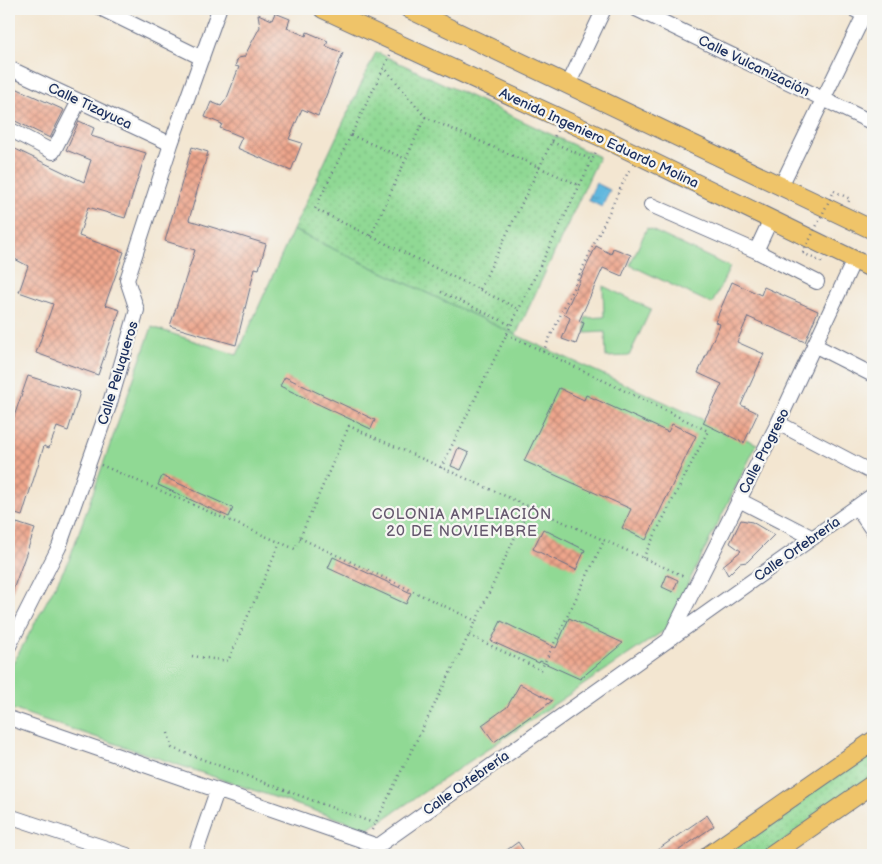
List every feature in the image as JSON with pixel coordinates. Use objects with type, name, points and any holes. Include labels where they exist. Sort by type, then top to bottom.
[{"type":"main road","name":"Avenida Ingeniero Eduardo Molina","points":[[323,9],[603,138],[873,269]]},
{"type":"main road","points":[[409,9],[873,230]]},
{"type":"main road","points":[[709,855],[873,741]]},
{"type":"main road","points":[[771,855],[873,784]]},
{"type":"street","points":[[102,9],[202,58]]},
{"type":"street","name":"Calle Peluqueros","points":[[9,646],[59,547],[90,461],[136,318],[136,302],[127,280],[171,144],[219,9]]},
{"type":"street","points":[[568,85],[604,9]]},
{"type":"street","name":"Calle Vulcanización","points":[[636,9],[873,123]]},
{"type":"street","points":[[781,186],[824,100],[864,13]]},
{"type":"street","name":"Calle Tizayuca","points":[[9,68],[171,144]]},
{"type":"street","points":[[9,129],[53,152],[80,101]]},
{"type":"street","points":[[651,205],[756,251],[817,282]]},
{"type":"street","points":[[756,251],[771,220]]},
{"type":"street","name":"Calle Progreso","points":[[669,639],[699,583],[778,423],[854,260]]},
{"type":"street","points":[[814,345],[873,375]]},
{"type":"street","points":[[778,423],[873,473]]},
{"type":"street","name":"Calle Orfebrería","points":[[374,848],[873,495]]},
{"type":"street","points":[[739,500],[813,538]]},
{"type":"street","points":[[857,508],[873,531]]},
{"type":"street","points":[[9,718],[374,848]]},
{"type":"street","points":[[195,855],[217,792]]},
{"type":"street","points":[[9,816],[127,855]]},
{"type":"path","points":[[396,43],[315,209],[519,309]]},
{"type":"path","points":[[384,67],[425,117],[579,185]]},
{"type":"path","points":[[371,236],[425,117]]},
{"type":"path","points":[[480,289],[562,120]]},
{"type":"path","points":[[351,135],[406,159]]},
{"type":"path","points":[[441,468],[603,138]]},
{"type":"path","points":[[552,142],[592,160]]},
{"type":"path","points":[[543,352],[637,155]]},
{"type":"path","points":[[821,262],[803,254],[834,191],[850,199]]},
{"type":"path","points":[[441,292],[511,325]]},
{"type":"path","points":[[507,334],[708,431],[643,558]]},
{"type":"path","points":[[90,461],[295,549],[349,426],[699,583]]},
{"type":"path","points":[[374,848],[376,824],[476,621],[529,507]]},
{"type":"path","points":[[300,538],[476,621]]},
{"type":"path","points":[[469,635],[540,670],[604,541]]},
{"type":"path","points":[[192,656],[228,662],[280,542]]},
{"type":"path","points":[[168,734],[172,748],[376,824]]},
{"type":"green space","points":[[376,52],[599,157],[516,335],[293,230]]},
{"type":"green space","points":[[647,228],[730,267],[712,304],[630,265]]},
{"type":"green space","points":[[293,230],[516,335],[757,444],[665,630],[369,829],[9,708],[9,671],[69,560],[152,327],[237,355]]},
{"type":"green space","points":[[603,286],[651,309],[629,356],[606,357],[605,332],[586,333],[585,318],[604,317]]},
{"type":"green space","points":[[873,749],[873,776],[765,855],[723,855]]},
{"type":"water","points":[[596,183],[610,190],[602,207],[588,200]]},
{"type":"building","points":[[275,13],[290,19],[287,28],[306,36],[307,32],[328,41],[326,46],[343,53],[318,116],[302,109],[289,139],[302,143],[291,171],[237,148],[242,137],[220,128],[222,124],[205,117],[211,102],[221,106],[227,98],[239,67],[235,66],[238,58],[244,57],[260,27],[258,14],[272,20]]},
{"type":"building","points":[[9,85],[64,110],[50,138],[9,118]]},
{"type":"building","points":[[79,121],[94,128],[91,136],[146,153],[125,218],[88,207],[79,236],[124,252],[105,305],[120,310],[98,375],[36,353],[53,304],[19,292],[28,266],[9,256],[9,146],[84,182],[91,160],[66,150]]},
{"type":"building","points":[[192,147],[208,152],[189,220],[266,244],[259,269],[255,268],[236,345],[170,326],[195,250],[165,241]]},
{"type":"building","points":[[596,246],[611,254],[613,248],[631,255],[622,276],[603,268],[579,321],[584,323],[576,344],[562,339],[570,318],[564,314]]},
{"type":"building","points":[[732,282],[761,295],[764,287],[818,311],[805,342],[748,317],[737,342],[764,354],[741,405],[758,413],[744,443],[703,423],[722,384],[698,373],[720,324],[715,322]]},
{"type":"building","points":[[28,376],[80,392],[68,431],[57,427],[49,448],[44,446],[22,516],[9,512],[9,431]]},
{"type":"building","points":[[285,377],[375,420],[371,429],[280,386]]},
{"type":"building","points":[[559,388],[584,400],[586,395],[668,432],[672,424],[696,436],[646,540],[622,528],[631,509],[524,461]]},
{"type":"building","points":[[458,448],[469,453],[461,470],[451,466]]},
{"type":"building","points":[[162,476],[233,508],[229,517],[158,485]]},
{"type":"building","points":[[741,520],[752,522],[774,535],[747,562],[740,563],[728,575],[723,566],[721,567],[741,551],[730,543]]},
{"type":"building","points":[[17,523],[35,529],[10,598],[9,545]]},
{"type":"building","points":[[543,529],[585,550],[576,570],[533,549]]},
{"type":"building","points":[[333,557],[411,593],[406,604],[328,568]]},
{"type":"building","points":[[667,575],[678,580],[673,592],[662,587]]},
{"type":"building","points":[[569,618],[623,643],[580,679],[491,641],[501,621],[556,648]]},
{"type":"building","points":[[520,684],[552,701],[494,742],[482,725],[507,707]]},
{"type":"building","points":[[707,815],[714,826],[672,855],[650,855]]},
{"type":"building","points":[[518,842],[527,855],[500,855]]},
{"type":"district","name":"COLONIA AMPLIACIÓN 20 DE NOVIEMBRE","points":[[462,522]]}]
